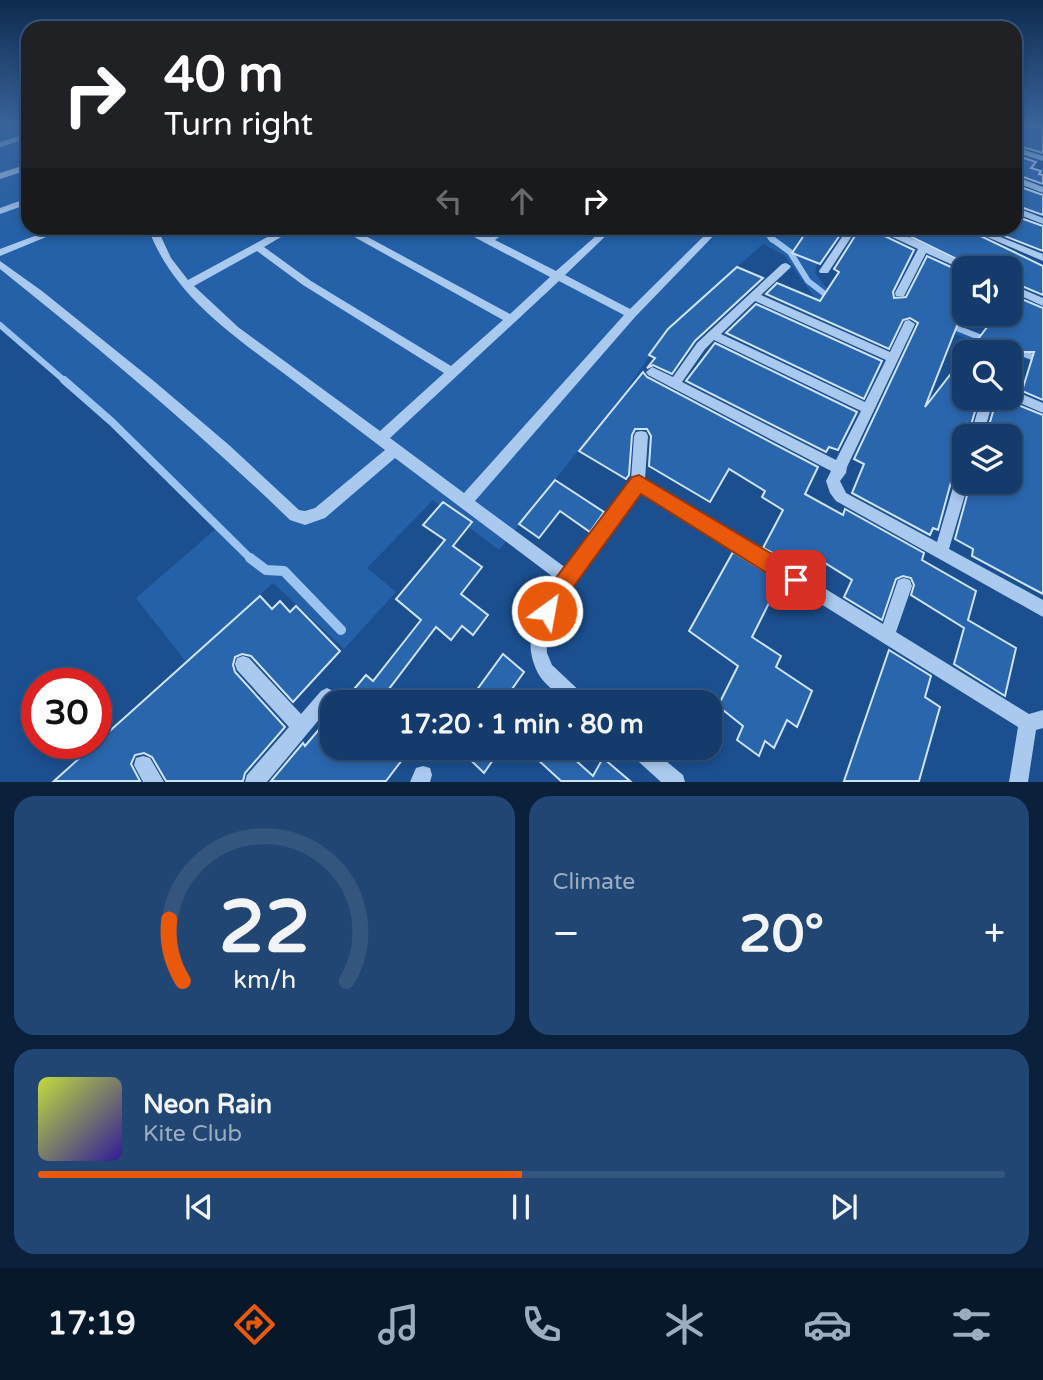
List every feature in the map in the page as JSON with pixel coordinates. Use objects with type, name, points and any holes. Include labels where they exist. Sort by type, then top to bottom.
[{"type":"street","points":[[0,176],[21,169]]},
{"type":"street","points":[[1022,182],[1043,190]]},
{"type":"street","points":[[0,212],[21,204]]},
{"type":"street","points":[[1022,213],[1043,221]]},
{"type":"street","points":[[0,253],[45,235]]},
{"type":"street","points":[[156,235],[169,265],[187,286],[234,330],[567,578]]},
{"type":"street","points":[[187,286],[277,235]]},
{"type":"street","points":[[358,235],[509,318]]},
{"type":"street","points":[[479,235],[631,314]]},
{"type":"street","points":[[489,240],[496,235]]},
{"type":"street","points":[[380,439],[602,235]]},
{"type":"street","points":[[465,502],[631,314],[710,235]]},
{"type":"street","points":[[824,271],[847,235]]},
{"type":"street","points":[[896,235],[952,261]]},
{"type":"street","points":[[988,235],[1043,258]]},
{"type":"street","points":[[257,246],[307,283],[451,372]]},
{"type":"street","points":[[900,293],[923,247]]},
{"type":"street","points":[[0,264],[92,335],[295,515],[305,518],[320,513],[395,450]]},
{"type":"street","points":[[675,383],[713,335],[786,266]]},
{"type":"street","points":[[1022,292],[1043,302]]},
{"type":"street","points":[[753,296],[893,358]]},
{"type":"street","points":[[909,324],[833,481],[835,489],[841,497],[1043,609]]},
{"type":"street","points":[[713,335],[869,409]]},
{"type":"street","points":[[652,372],[841,469]]},
{"type":"street","points":[[1022,399],[1043,408]]},
{"type":"street","points":[[566,690],[546,671],[539,653],[538,630],[556,594],[639,482],[640,436]]},
{"type":"street","points":[[639,482],[887,636],[1035,721],[1018,782]]},
{"type":"street","points":[[940,552],[958,494]]},
{"type":"street","points":[[887,636],[904,586]]},
{"type":"street","points":[[243,664],[301,727]]},
{"type":"street","points":[[254,782],[320,705]]},
{"type":"street","points":[[650,760],[676,782]]},
{"type":"street","points":[[143,765],[155,782]]},
{"type":"shaded area","points":[[0,161],[21,161],[21,235],[804,235],[793,251],[817,264],[815,273],[825,286],[840,297],[884,289],[935,309],[952,322],[952,326],[997,340],[972,340],[865,305],[835,306],[815,298],[784,255],[763,244],[671,325],[625,392],[499,550],[433,500],[367,568],[396,592],[344,649],[273,583],[186,662],[136,598],[219,526],[112,423],[0,325]]},
{"type":"shaded area","points":[[1022,349],[1043,356],[1043,365],[1022,358]]},
{"type":"building","points":[[1022,161],[1036,162],[1031,168],[1041,171],[1039,174],[1043,175],[1043,184],[1022,176]]},
{"type":"building","points":[[1022,188],[1043,195],[1043,215],[1022,208]]},
{"type":"building","points":[[1022,218],[1043,226],[1043,251],[1002,235],[1022,235]]},
{"type":"building","points":[[804,235],[840,235],[820,264],[792,253]]},
{"type":"building","points":[[856,235],[882,235],[914,250],[893,292],[894,298],[906,297],[927,256],[952,267],[952,326],[957,326],[925,407],[952,372],[952,410],[975,410],[971,424],[952,424],[952,478],[938,530],[933,528],[930,535],[852,493],[864,464],[854,459],[918,323],[910,318],[903,320],[889,349],[766,294],[777,283],[820,301],[839,272],[834,269]]},
{"type":"building","points":[[907,235],[979,235],[1043,266],[1043,295],[1022,286],[1022,256],[952,257]]},
{"type":"building","points":[[737,267],[763,278],[695,341],[672,374],[653,365],[647,368],[655,358],[649,355],[668,329]]},
{"type":"building","points":[[1022,299],[1043,308],[1043,400],[1022,391],[1034,352],[1022,352],[1022,340],[977,340],[988,326],[1022,326]]},
{"type":"building","points":[[756,304],[882,361],[864,399],[726,333]]},
{"type":"building","points":[[715,343],[857,412],[838,450],[829,447],[826,452],[686,381]]},
{"type":"building","points":[[643,372],[647,377],[818,467],[805,494],[843,515],[845,509],[924,553],[922,560],[976,591],[968,620],[1016,648],[1005,696],[954,664],[964,628],[911,595],[914,585],[911,578],[903,576],[896,579],[882,620],[844,597],[852,580],[817,558],[810,573],[763,548],[783,510],[762,497],[765,491],[729,469],[710,502],[649,466],[651,436],[647,429],[635,429],[632,435],[629,475],[626,479],[579,451]]},
{"type":"building","points":[[1022,406],[1043,415],[1043,594],[972,556],[973,549],[955,539],[967,494],[1022,494],[1022,424],[989,424],[994,410],[1022,410]]},
{"type":"building","points":[[555,480],[604,512],[590,532],[560,511],[539,538],[519,524]]},
{"type":"building","points":[[443,502],[472,522],[453,546],[482,567],[461,594],[488,615],[473,635],[462,626],[451,640],[436,627],[388,690],[353,690],[366,675],[373,681],[421,620],[396,599],[445,540],[423,525]]},
{"type":"building","points":[[733,552],[780,581],[752,637],[781,656],[776,667],[812,691],[797,727],[787,720],[774,748],[765,741],[759,756],[737,740],[743,726],[722,709],[722,698],[738,666],[689,631]]},
{"type":"building","points":[[260,596],[272,609],[280,601],[290,612],[296,606],[340,651],[293,702],[251,656],[242,654],[235,657],[235,672],[285,727],[245,773],[243,781],[166,781],[152,757],[144,753],[135,755],[131,764],[140,781],[54,781],[78,759],[112,759],[112,729]]},
{"type":"building","points":[[889,650],[931,676],[925,697],[940,707],[919,781],[844,781]]},
{"type":"building","points":[[503,654],[524,672],[511,690],[477,690]]},
{"type":"building","points":[[320,728],[320,760],[402,760],[386,781],[271,781],[303,743],[305,746]]},
{"type":"building","points":[[470,760],[493,760],[484,773]]},
{"type":"building","points":[[538,760],[575,760],[593,776],[602,760],[605,760],[630,781],[561,781]]},
{"type":"waterway","points":[[768,235],[772,240]]},
{"type":"waterway","points":[[771,238],[790,252],[808,281],[830,298]]},
{"type":"waterway","points":[[0,325],[66,382]]},
{"type":"waterway","points":[[949,325],[987,340]]},
{"type":"waterway","points":[[1022,353],[1043,361]]},
{"type":"waterway","points":[[64,380],[112,422],[252,560]]},
{"type":"waterway","points":[[250,558],[266,570],[284,571],[341,630]]},
{"type":"route","points":[[547,611],[556,594],[639,482],[796,580]]}]
